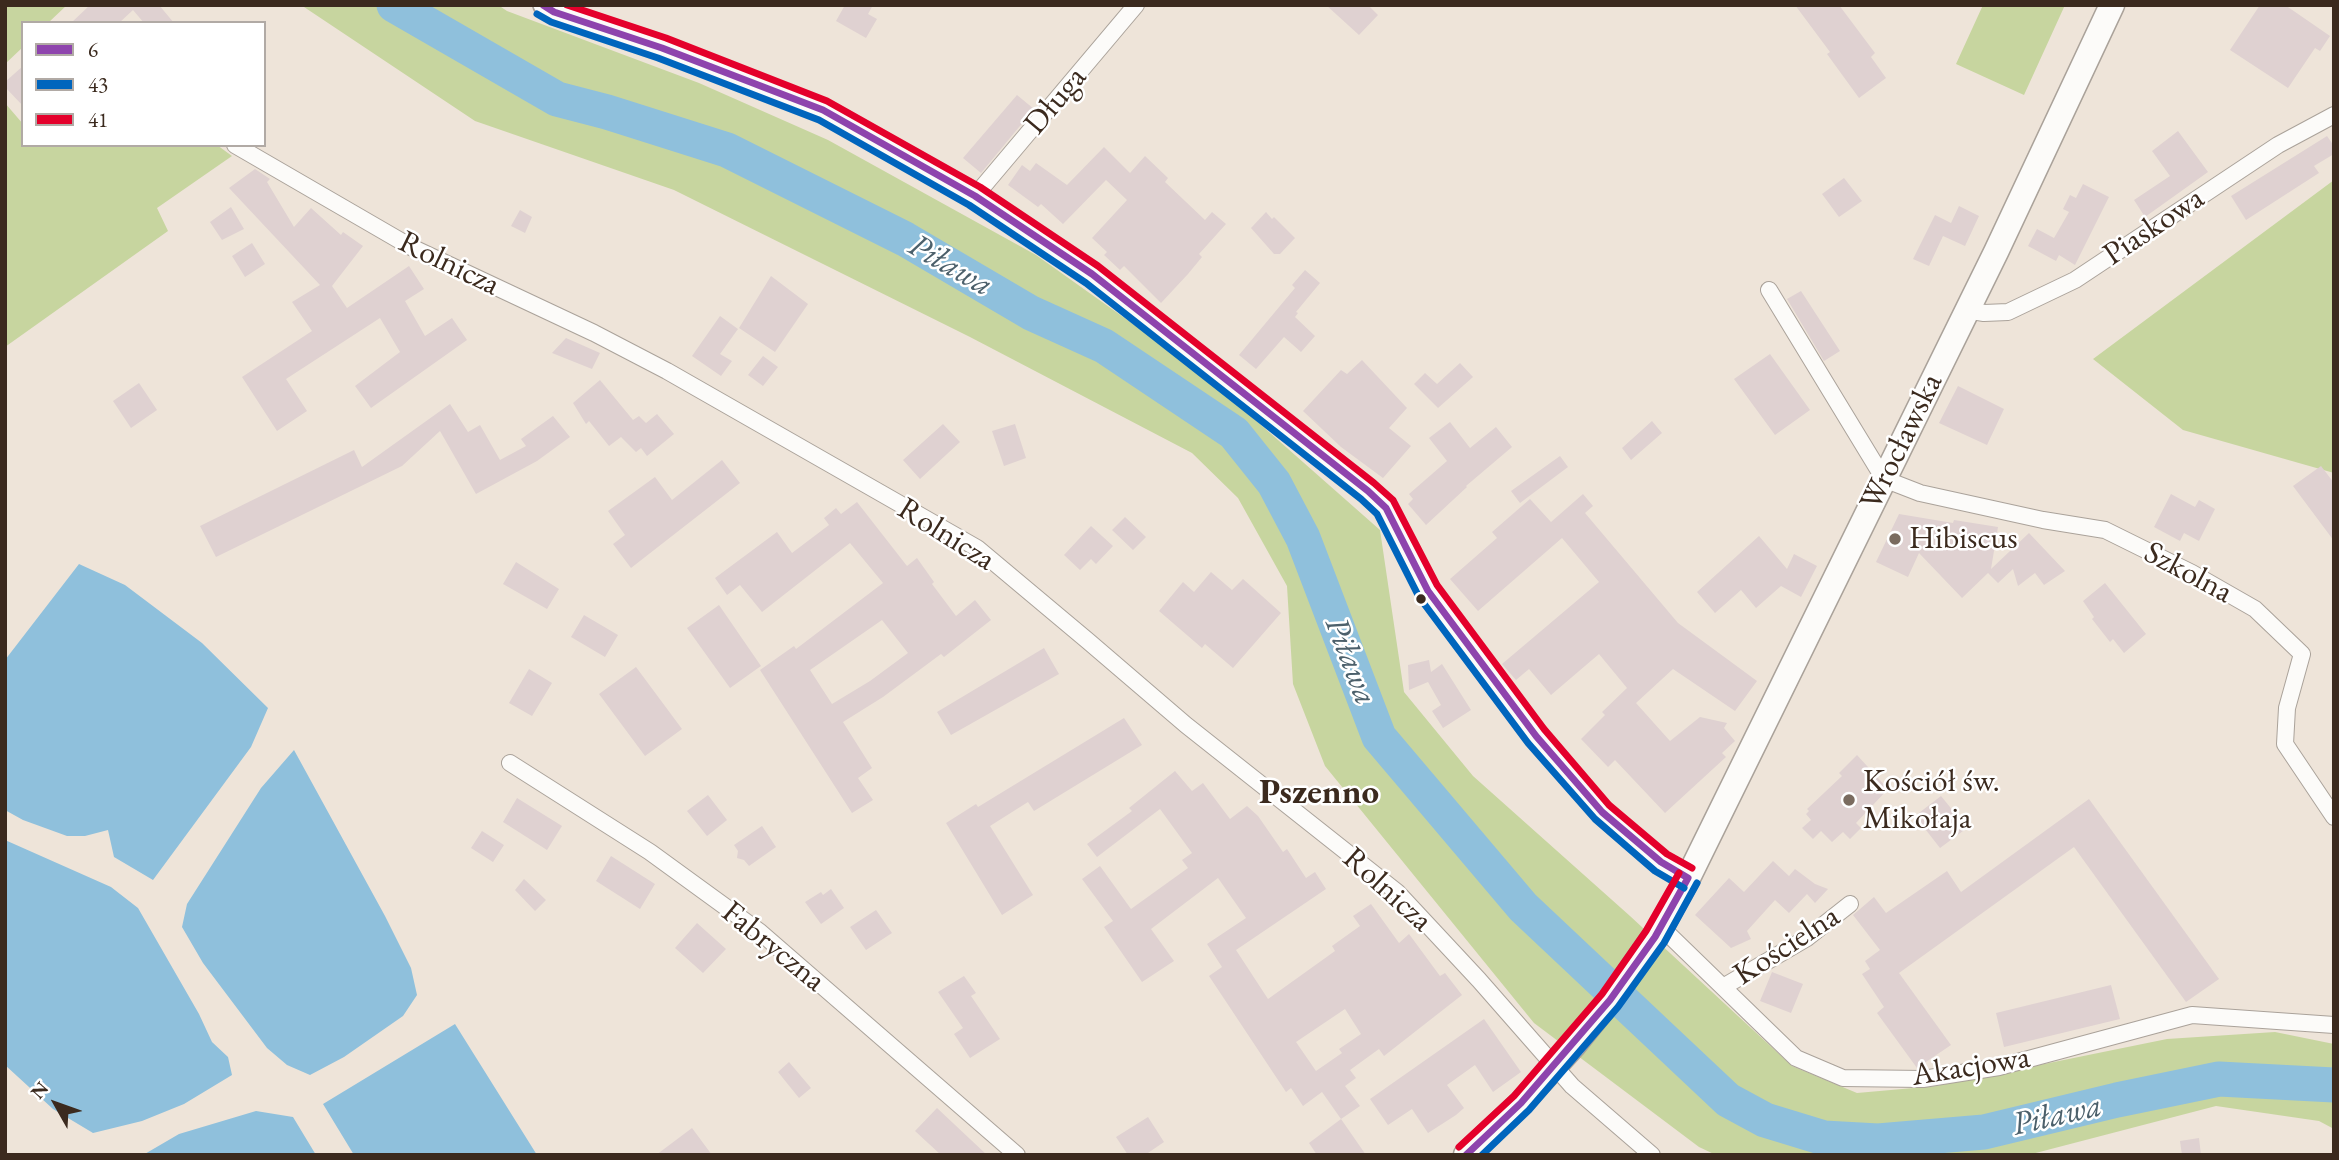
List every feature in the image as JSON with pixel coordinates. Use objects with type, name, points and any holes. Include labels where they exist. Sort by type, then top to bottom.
[{"type":"main road","name":"Wrocławska","points":[[1466,1155],[1521,1103],[1573,1046],[1610,1000],[1658,932],[1688,878],[1996,252],[2112,5]]},
{"type":"street","points":[[543,5],[554,12],[662,48],[822,110],[975,196],[1092,274],[1386,508],[1428,591],[1536,736],[1602,812],[1661,862],[1688,878]]},
{"type":"street","name":"Długa","points":[[975,196],[1136,5]]},
{"type":"street","name":"Piaskowa","points":[[1966,310],[1984,313],[2008,312],[2075,280],[2278,145],[2334,115]]},
{"type":"street","name":"Rolnicza","points":[[238,147],[411,247],[594,333],[667,371],[977,548],[1186,725],[1397,892],[1485,986],[1572,1086],[1652,1155]]},
{"type":"street","points":[[1769,290],[1884,479]]},
{"type":"street","name":"Szkolna","points":[[1884,479],[1920,493],[2043,520],[2105,530],[2192,573],[2255,609],[2302,654],[2287,708],[2285,744],[2334,817]]},
{"type":"street","name":"Fabryczna","points":[[510,763],[650,852],[760,932],[1017,1155]]},
{"type":"street","name":"Kościelna","points":[[1723,987],[1807,939],[1850,904]]},
{"type":"street","name":"Akacjowa","points":[[1658,932],[1723,987],[1796,1058],[1843,1078],[1923,1079],[1999,1068],[2192,1015],[2334,1025]]},
{"type":"green space","points":[[5,5],[67,5],[50,21],[21,21],[21,49],[5,64]]},
{"type":"green space","points":[[301,5],[498,5],[507,11],[699,83],[828,140],[1036,255],[1202,373],[1380,530],[1404,692],[1473,776],[1792,1066],[1857,1093],[1936,1086],[2167,1039],[2275,1032],[2334,1044],[2334,1129],[2319,1121],[2216,1106],[2028,1155],[1716,1155],[1699,1147],[1534,1023],[1325,766],[1293,684],[1287,586],[1238,498],[1192,453],[970,337],[674,190],[475,121]]},
{"type":"green space","points":[[1983,5],[2065,5],[2024,95],[1956,64]]},
{"type":"green space","points":[[5,103],[21,122],[21,147],[220,147],[232,156],[157,208],[168,231],[5,347]]},
{"type":"green space","points":[[2334,180],[2334,473],[2183,430],[2093,359]]},
{"type":"water","points":[[79,564],[125,585],[202,643],[268,708],[251,747],[153,880],[114,857],[108,830],[85,836],[67,836],[23,820],[5,810],[5,660]]},
{"type":"water","points":[[294,750],[385,916],[411,968],[417,995],[403,1016],[344,1057],[310,1075],[287,1065],[267,1048],[203,963],[182,927],[187,904],[261,788]]},
{"type":"water","points":[[5,840],[111,887],[138,908],[199,1014],[212,1042],[228,1057],[232,1075],[184,1104],[142,1121],[93,1133],[53,1109],[5,1065]]},
{"type":"water","points":[[455,1024],[537,1155],[354,1155],[323,1104]]},
{"type":"water","points":[[256,1111],[293,1117],[316,1155],[143,1155],[179,1134]]},
{"type":"building","points":[[90,5],[159,5],[172,21],[142,21],[133,10],[121,21],[73,21]]},
{"type":"building","points":[[845,5],[873,5],[868,14],[877,19],[866,38],[836,21]]},
{"type":"building","points":[[1326,5],[1368,5],[1378,15],[1359,35]]},
{"type":"building","points":[[1795,5],[1839,5],[1875,53],[1871,57],[1886,78],[1859,98],[1827,54],[1830,52]]},
{"type":"building","points":[[2260,5],[2285,5],[2330,36],[2320,51],[2315,48],[2288,88],[2230,50]]},
{"type":"building","points":[[21,68],[21,104],[5,87],[5,82]]},
{"type":"building","points":[[1017,95],[1034,109],[981,173],[963,158]]},
{"type":"building","points":[[2178,131],[2208,172],[2145,217],[2134,200],[2170,176],[2152,151]]},
{"type":"building","points":[[2327,136],[2334,146],[2334,154],[2314,166],[2319,173],[2246,220],[2231,196]]},
{"type":"building","points":[[1104,147],[1130,173],[1145,156],[1168,178],[1165,182],[1205,220],[1212,212],[1226,224],[1199,254],[1202,257],[1161,303],[1124,266],[1120,270],[1104,255],[1107,252],[1092,238],[1127,200],[1106,180],[1063,224],[1041,204],[1038,207],[1008,185],[1022,165],[1030,171],[1036,163],[1067,185]]},
{"type":"building","points":[[255,169],[270,179],[267,182],[294,227],[311,208],[341,235],[343,232],[363,246],[332,286],[347,308],[409,266],[424,289],[405,301],[425,336],[452,318],[467,340],[371,408],[355,386],[400,352],[380,318],[286,379],[307,411],[277,431],[242,377],[312,331],[292,302],[320,285],[229,188]]},
{"type":"building","points":[[1844,178],[1862,201],[1839,217],[1822,194]]},
{"type":"building","points":[[2083,184],[2109,197],[2075,265],[2059,255],[2056,261],[2028,246],[2037,229],[2054,238],[2069,212],[2063,209],[2070,195],[2076,198]]},
{"type":"building","points":[[1959,206],[1979,216],[1965,246],[1943,236],[1929,266],[1913,259],[1935,215],[1951,223]]},
{"type":"building","points":[[231,207],[244,229],[222,240],[210,222]]},
{"type":"building","points":[[520,210],[532,217],[525,233],[511,226]]},
{"type":"building","points":[[1266,212],[1295,238],[1280,254],[1274,254],[1251,228]]},
{"type":"building","points":[[252,243],[265,264],[245,277],[232,256]]},
{"type":"building","points":[[1305,270],[1320,283],[1296,312],[1298,313],[1295,317],[1315,336],[1301,352],[1284,337],[1256,369],[1239,355],[1295,288],[1292,285]]},
{"type":"building","points":[[771,276],[808,304],[775,352],[739,328]]},
{"type":"building","points":[[1801,291],[1840,351],[1824,361],[1787,299]]},
{"type":"building","points":[[720,316],[738,329],[720,354],[732,361],[721,376],[692,356]]},
{"type":"building","points":[[566,338],[600,353],[592,369],[552,353]]},
{"type":"building","points":[[1770,354],[1810,410],[1775,435],[1734,379]]},
{"type":"building","points":[[763,356],[778,367],[763,386],[748,375]]},
{"type":"building","points":[[1362,360],[1407,408],[1389,428],[1411,446],[1383,478],[1341,447],[1303,411],[1341,370],[1347,374]]},
{"type":"building","points":[[1460,363],[1473,377],[1438,408],[1414,384],[1425,373],[1437,384]]},
{"type":"building","points":[[600,380],[633,420],[639,416],[646,423],[657,414],[674,434],[647,456],[641,448],[636,452],[621,437],[609,446],[589,421],[586,424],[573,403]]},
{"type":"building","points":[[139,383],[157,410],[131,428],[113,401]]},
{"type":"building","points":[[1958,386],[2004,409],[1987,445],[1939,423]]},
{"type":"building","points":[[450,404],[468,432],[480,425],[500,460],[526,446],[521,439],[553,416],[570,437],[537,461],[476,494],[440,431],[402,466],[216,557],[200,526],[354,450],[362,467]]},
{"type":"building","points":[[1652,421],[1662,433],[1631,460],[1622,448]]},
{"type":"building","points":[[1450,422],[1470,448],[1496,427],[1512,447],[1426,525],[1408,504],[1413,499],[1409,494],[1447,461],[1429,438]]},
{"type":"building","points":[[943,424],[960,442],[920,479],[903,460]]},
{"type":"building","points":[[1015,424],[1026,458],[1004,466],[992,431]]},
{"type":"building","points":[[1560,456],[1568,467],[1520,503],[1511,491]]},
{"type":"building","points":[[722,460],[740,483],[631,568],[613,544],[625,535],[608,511],[655,477],[672,500]]},
{"type":"building","points":[[2321,466],[2334,483],[2334,541],[2293,486]]},
{"type":"building","points":[[1583,494],[1593,506],[1585,513],[1678,623],[1757,681],[1735,711],[1673,669],[1636,703],[1670,741],[1700,717],[1727,723],[1724,728],[1735,741],[1722,753],[1726,757],[1665,813],[1615,760],[1608,767],[1581,739],[1605,715],[1602,712],[1627,688],[1599,654],[1551,695],[1529,669],[1516,680],[1502,664],[1599,582],[1562,538],[1478,611],[1450,579],[1497,538],[1492,532],[1530,499],[1551,522]]},
{"type":"building","points":[[2171,494],[2195,507],[2199,500],[2215,509],[2199,541],[2184,533],[2180,541],[2154,527]]},
{"type":"building","points":[[857,502],[907,566],[917,558],[956,616],[975,600],[991,620],[944,657],[941,654],[883,697],[843,722],[872,768],[858,778],[873,800],[852,813],[760,670],[794,646],[796,649],[883,583],[850,543],[762,612],[740,585],[727,595],[715,578],[777,532],[792,553],[829,525],[824,518],[836,508],[841,514]],"holes":[[[882,620],[908,653],[832,704],[810,670]]]},
{"type":"building","points":[[1899,514],[1998,527],[1991,569],[2029,533],[2065,571],[2044,585],[2035,573],[2018,586],[2013,569],[1998,583],[1988,573],[1962,598],[1919,553],[1908,577],[1876,562]]},
{"type":"building","points":[[1125,517],[1146,537],[1133,550],[1112,530]]},
{"type":"building","points":[[1091,526],[1113,546],[1096,564],[1091,559],[1080,570],[1064,555]]},
{"type":"building","points":[[1759,536],[1787,569],[1794,554],[1817,566],[1801,597],[1781,586],[1756,608],[1741,590],[1715,613],[1697,592]]},
{"type":"building","points":[[516,562],[559,589],[547,609],[503,584]]},
{"type":"building","points":[[1211,572],[1232,590],[1243,579],[1281,613],[1233,668],[1205,644],[1202,648],[1159,611],[1183,582],[1194,592]]},
{"type":"building","points":[[2105,583],[2146,634],[2124,653],[2113,639],[2110,642],[2092,619],[2094,617],[2083,601]]},
{"type":"building","points":[[719,605],[761,666],[730,688],[687,628]]},
{"type":"building","points":[[584,615],[618,635],[605,657],[571,637]]},
{"type":"building","points":[[1044,648],[1059,674],[951,735],[937,712]]},
{"type":"building","points":[[1429,660],[1431,672],[1442,664],[1471,710],[1443,728],[1432,711],[1441,705],[1428,682],[1409,690],[1408,665]]},
{"type":"building","points":[[636,667],[682,729],[645,756],[599,694]]},
{"type":"building","points":[[529,669],[552,683],[532,716],[509,703]]},
{"type":"building","points":[[1124,718],[1142,745],[1034,811],[1028,802],[990,826],[1033,895],[1002,915],[946,823],[976,804],[978,807]]},
{"type":"building","name":"Kościół św. Mikołaja","points":[[1857,755],[1888,789],[1856,823],[1861,828],[1850,839],[1843,832],[1832,842],[1821,831],[1813,839],[1802,828],[1811,820],[1806,814],[1809,811],[1807,809],[1842,776],[1839,773]]},
{"type":"building","points":[[1175,771],[1192,791],[1203,783],[1230,819],[1247,806],[1258,816],[1283,852],[1287,849],[1306,878],[1315,872],[1326,889],[1236,950],[1268,999],[1335,951],[1332,946],[1360,926],[1353,916],[1371,904],[1399,943],[1409,934],[1440,976],[1445,973],[1462,995],[1384,1056],[1379,1049],[1350,1070],[1356,1078],[1345,1086],[1360,1106],[1341,1119],[1322,1092],[1303,1106],[1291,1088],[1286,1092],[1209,976],[1222,967],[1207,944],[1246,918],[1218,878],[1151,929],[1174,961],[1142,982],[1104,927],[1113,921],[1082,879],[1100,866],[1131,909],[1188,868],[1182,860],[1192,853],[1160,809],[1097,857],[1087,844],[1132,811],[1129,808]],"holes":[[[1345,1009],[1361,1034],[1339,1049],[1342,1053],[1316,1071],[1296,1042]]]},
{"type":"building","points":[[708,795],[727,820],[707,836],[687,811]]},
{"type":"building","points":[[1941,796],[1967,828],[1940,848],[1915,816]]},
{"type":"building","points":[[517,798],[562,826],[547,850],[503,822]]},
{"type":"building","points":[[2089,799],[2219,979],[2186,1002],[2074,847],[1899,973],[1951,1045],[1917,1068],[1877,1013],[1884,1007],[1862,974],[1870,969],[1865,961],[1880,950],[1853,915],[1874,897],[1886,913],[1947,871],[1961,892]]},
{"type":"building","points":[[762,826],[776,847],[749,866],[744,860],[737,858],[738,851],[734,845]]},
{"type":"building","points":[[482,831],[504,845],[493,862],[471,848]]},
{"type":"building","points":[[611,856],[655,884],[640,909],[596,881]]},
{"type":"building","points":[[1773,861],[1789,876],[1795,869],[1815,884],[1828,889],[1815,903],[1807,894],[1789,913],[1775,900],[1747,931],[1751,939],[1731,948],[1695,915],[1729,878],[1744,892]]},
{"type":"building","points":[[524,879],[546,900],[535,911],[515,890]]},
{"type":"building","points":[[831,889],[844,908],[821,924],[805,902]]},
{"type":"building","points":[[876,910],[892,933],[866,950],[850,927]]},
{"type":"building","points":[[697,923],[726,949],[703,973],[675,948]]},
{"type":"building","points":[[1772,972],[1803,984],[1791,1013],[1760,1001]]},
{"type":"building","points":[[964,976],[976,993],[971,996],[1000,1039],[970,1058],[954,1034],[963,1028],[938,992]]},
{"type":"building","points":[[2111,985],[2120,1019],[2004,1047],[1996,1013]]},
{"type":"building","points":[[1484,1019],[1521,1072],[1493,1092],[1475,1065],[1447,1085],[1464,1108],[1456,1115],[1428,1133],[1412,1109],[1388,1125],[1370,1099]]},
{"type":"building","points":[[789,1062],[811,1088],[799,1098],[778,1072]]},
{"type":"building","points":[[937,1108],[987,1155],[941,1155],[915,1131]]},
{"type":"building","points":[[1148,1117],[1164,1142],[1145,1155],[1128,1155],[1116,1137]]},
{"type":"building","points":[[1341,1119],[1366,1155],[1317,1155],[1309,1143]]},
{"type":"building","points":[[692,1128],[712,1155],[656,1155]]},
{"type":"building","points":[[2199,1138],[2201,1155],[2182,1155],[2180,1141]]},
{"type":"waterway","name":"Piława","points":[[394,5],[557,99],[727,150],[905,239],[1031,313],[1104,346],[1234,433],[1274,483],[1303,538],[1379,737],[1523,907],[1728,1100],[1765,1120],[1824,1138],[1878,1141],[1984,1132],[2219,1079],[2334,1085]]},
{"type":"transit line","name":"6","points":[[543,5],[554,12],[662,48],[823,110],[975,196],[1092,274],[1386,508],[1428,591],[1536,736],[1602,812],[1661,862],[1688,878]]},
{"type":"transit line","name":"41","points":[[567,5],[666,38],[827,101],[980,187],[1098,266],[1393,500],[1437,585],[1544,729],[1609,805],[1667,854],[1692,868]]},
{"type":"transit line","name":"43","points":[[537,14],[551,22],[658,58],[819,120],[969,205],[1086,283],[1377,514],[1419,597],[1528,743],[1595,819],[1655,871],[1684,888]]},
{"type":"transit line","name":"41","points":[[1459,1147],[1514,1096],[1602,994],[1646,931],[1679,873]]},
{"type":"transit line","name":"6","points":[[1466,1155],[1521,1103],[1610,1000],[1655,937],[1688,878]]},
{"type":"transit line","name":"43","points":[[1482,1155],[1529,1110],[1618,1007],[1664,943],[1697,883]]},
{"type":"place","name":"Hibiscus","points":[[1895,539]]},
{"type":"place","name":"Kościół św. Mikołaja","points":[[1849,800]]},
{"type":"district","name":"Pszenno","points":[[1319,793]]}]
